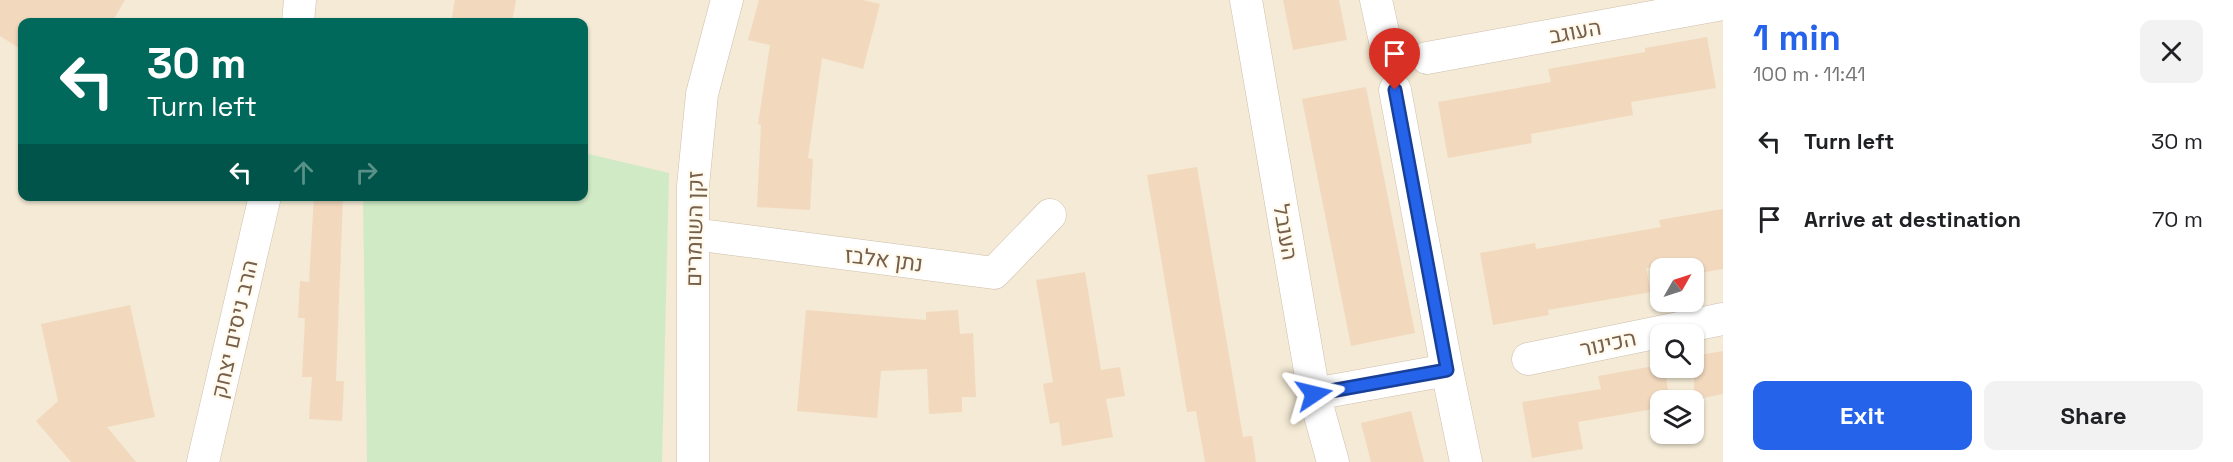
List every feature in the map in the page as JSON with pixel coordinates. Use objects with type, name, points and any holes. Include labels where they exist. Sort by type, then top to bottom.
[{"type":"street","points":[[298,18],[300,0]]},
{"type":"street","name":"זקן השומרים","points":[[693,462],[693,186],[702,94],[727,0]]},
{"type":"street","name":"הענבל","points":[[1246,0],[1314,394],[1333,462]]},
{"type":"street","points":[[1376,0],[1385,41]]},
{"type":"street","name":"העוגב","points":[[1427,58],[1723,4]]},
{"type":"street","points":[[1395,90],[1466,462]]},
{"type":"street","name":"הרב ניסים יצחק","points":[[203,462],[264,201]]},
{"type":"street","name":"נתן אלבז","points":[[693,234],[994,273],[1050,215]]},
{"type":"street","name":"הכינור","points":[[1528,359],[1723,319]]},
{"type":"street","points":[[1314,394],[1447,370]]},
{"type":"shaded area","points":[[0,0],[1723,0],[1723,462],[0,462]]},
{"type":"green space","points":[[588,154],[669,173],[662,462],[367,462],[363,201],[588,201]]},
{"type":"building","points":[[0,0],[125,0],[114,18],[18,18],[18,47],[0,36]]},
{"type":"building","points":[[455,0],[516,0],[513,18],[452,18]]},
{"type":"building","points":[[759,0],[863,0],[880,4],[863,69],[822,58],[808,158],[813,159],[810,210],[757,207],[761,125],[758,124],[770,45],[748,40]]},
{"type":"building","points":[[1283,0],[1339,0],[1347,40],[1293,50]]},
{"type":"building","points":[[1707,37],[1716,88],[1631,102],[1633,115],[1531,134],[1532,143],[1448,158],[1438,102],[1551,82],[1548,69],[1645,52],[1645,48]]},
{"type":"building","points":[[1366,87],[1415,333],[1351,346],[1302,99]]},
{"type":"building","points":[[1197,167],[1243,437],[1252,436],[1256,462],[1205,462],[1196,411],[1187,412],[1147,175]]},
{"type":"building","points":[[314,201],[343,201],[336,381],[344,381],[342,421],[309,419],[312,377],[302,377],[305,318],[298,318],[300,281],[309,282]]},
{"type":"building","points":[[1723,209],[1723,269],[1704,272],[1704,258],[1650,258],[1650,268],[1646,268],[1650,292],[1548,310],[1549,315],[1493,325],[1480,253],[1535,243],[1536,249],[1661,227],[1659,220]]},
{"type":"building","points":[[1085,272],[1101,370],[1120,367],[1125,396],[1106,399],[1113,437],[1062,446],[1059,422],[1050,424],[1043,384],[1053,382],[1036,280]]},
{"type":"building","points":[[130,305],[155,417],[107,427],[136,462],[71,462],[36,421],[58,401],[41,324]]},
{"type":"building","points":[[806,310],[926,320],[926,312],[958,310],[960,334],[973,333],[976,397],[962,397],[962,412],[929,414],[927,369],[881,371],[877,418],[797,411]]},
{"type":"building","points":[[1723,351],[1723,394],[1704,398],[1704,390],[1694,390],[1694,378],[1704,378],[1704,354]]},
{"type":"building","points":[[1650,367],[1650,378],[1666,378],[1668,390],[1650,390],[1650,410],[1578,422],[1583,449],[1532,458],[1522,402],[1601,389],[1598,376]]},
{"type":"building","points":[[1411,411],[1424,462],[1371,462],[1361,423]]},
{"type":"route","points":[[1314,394],[1447,370],[1395,90]]}]
